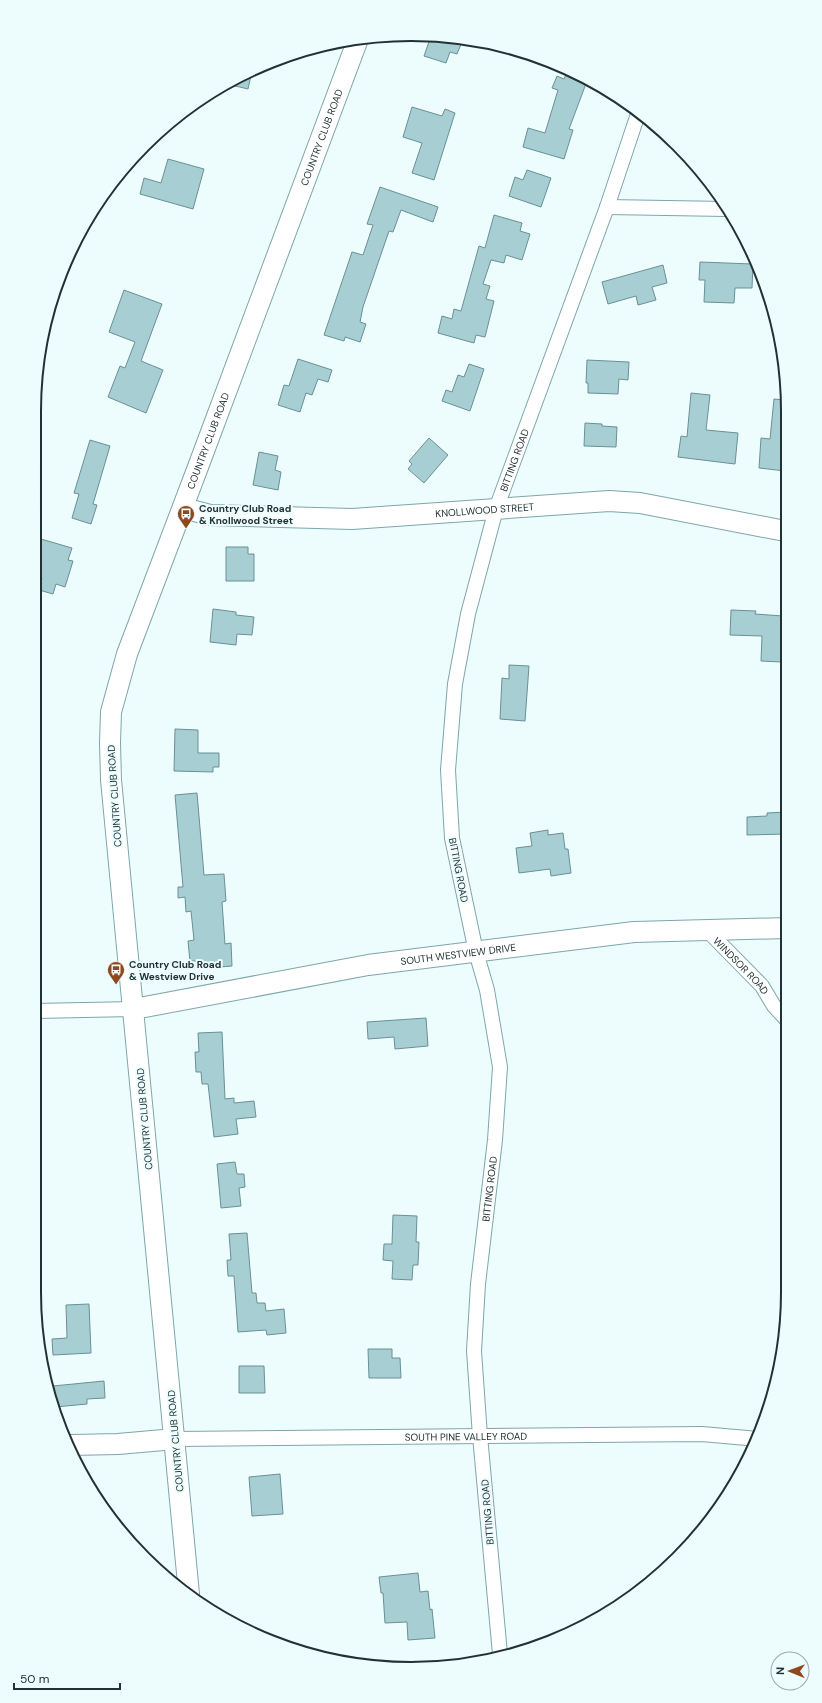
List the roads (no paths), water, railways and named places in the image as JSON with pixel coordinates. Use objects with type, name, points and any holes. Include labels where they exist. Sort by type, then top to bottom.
[{"type":"main road","name":"COUNTRY CLUB ROAD","points":[[188,1588],[111,780],[111,712],[127,654],[356,45]]},
{"type":"main road","name":"KNOLLWOOD STREET","points":[[183,508],[210,515],[352,519],[609,501],[640,503],[781,530]]},
{"type":"main road","name":"SOUTH WESTVIEW DRIVE","points":[[134,1009],[368,965],[634,932],[781,928]]},
{"type":"main road","points":[[74,1445],[118,1444],[175,1439]]},
{"type":"street","name":"BITTING ROAD","points":[[500,1651],[480,1436],[474,1351],[478,1284],[495,1140],[500,1067],[487,990],[476,952],[452,838],[448,770],[455,684],[468,614],[496,509],[607,207],[637,118]]},
{"type":"street","points":[[607,207],[721,209]]},
{"type":"street","name":"WINDSOR ROAD","points":[[708,931],[762,986],[774,1006],[781,1014]]},
{"type":"street","points":[[41,1011],[134,1009]]},
{"type":"street","name":"SOUTH PINE VALLEY ROAD","points":[[175,1439],[702,1434],[751,1438]]},
{"type":"place","name":"Country Club Road & Knollwood Street","points":[[186,529]]},
{"type":"place","name":"Country Club Road & Westview Drive","points":[[116,985]]}]
